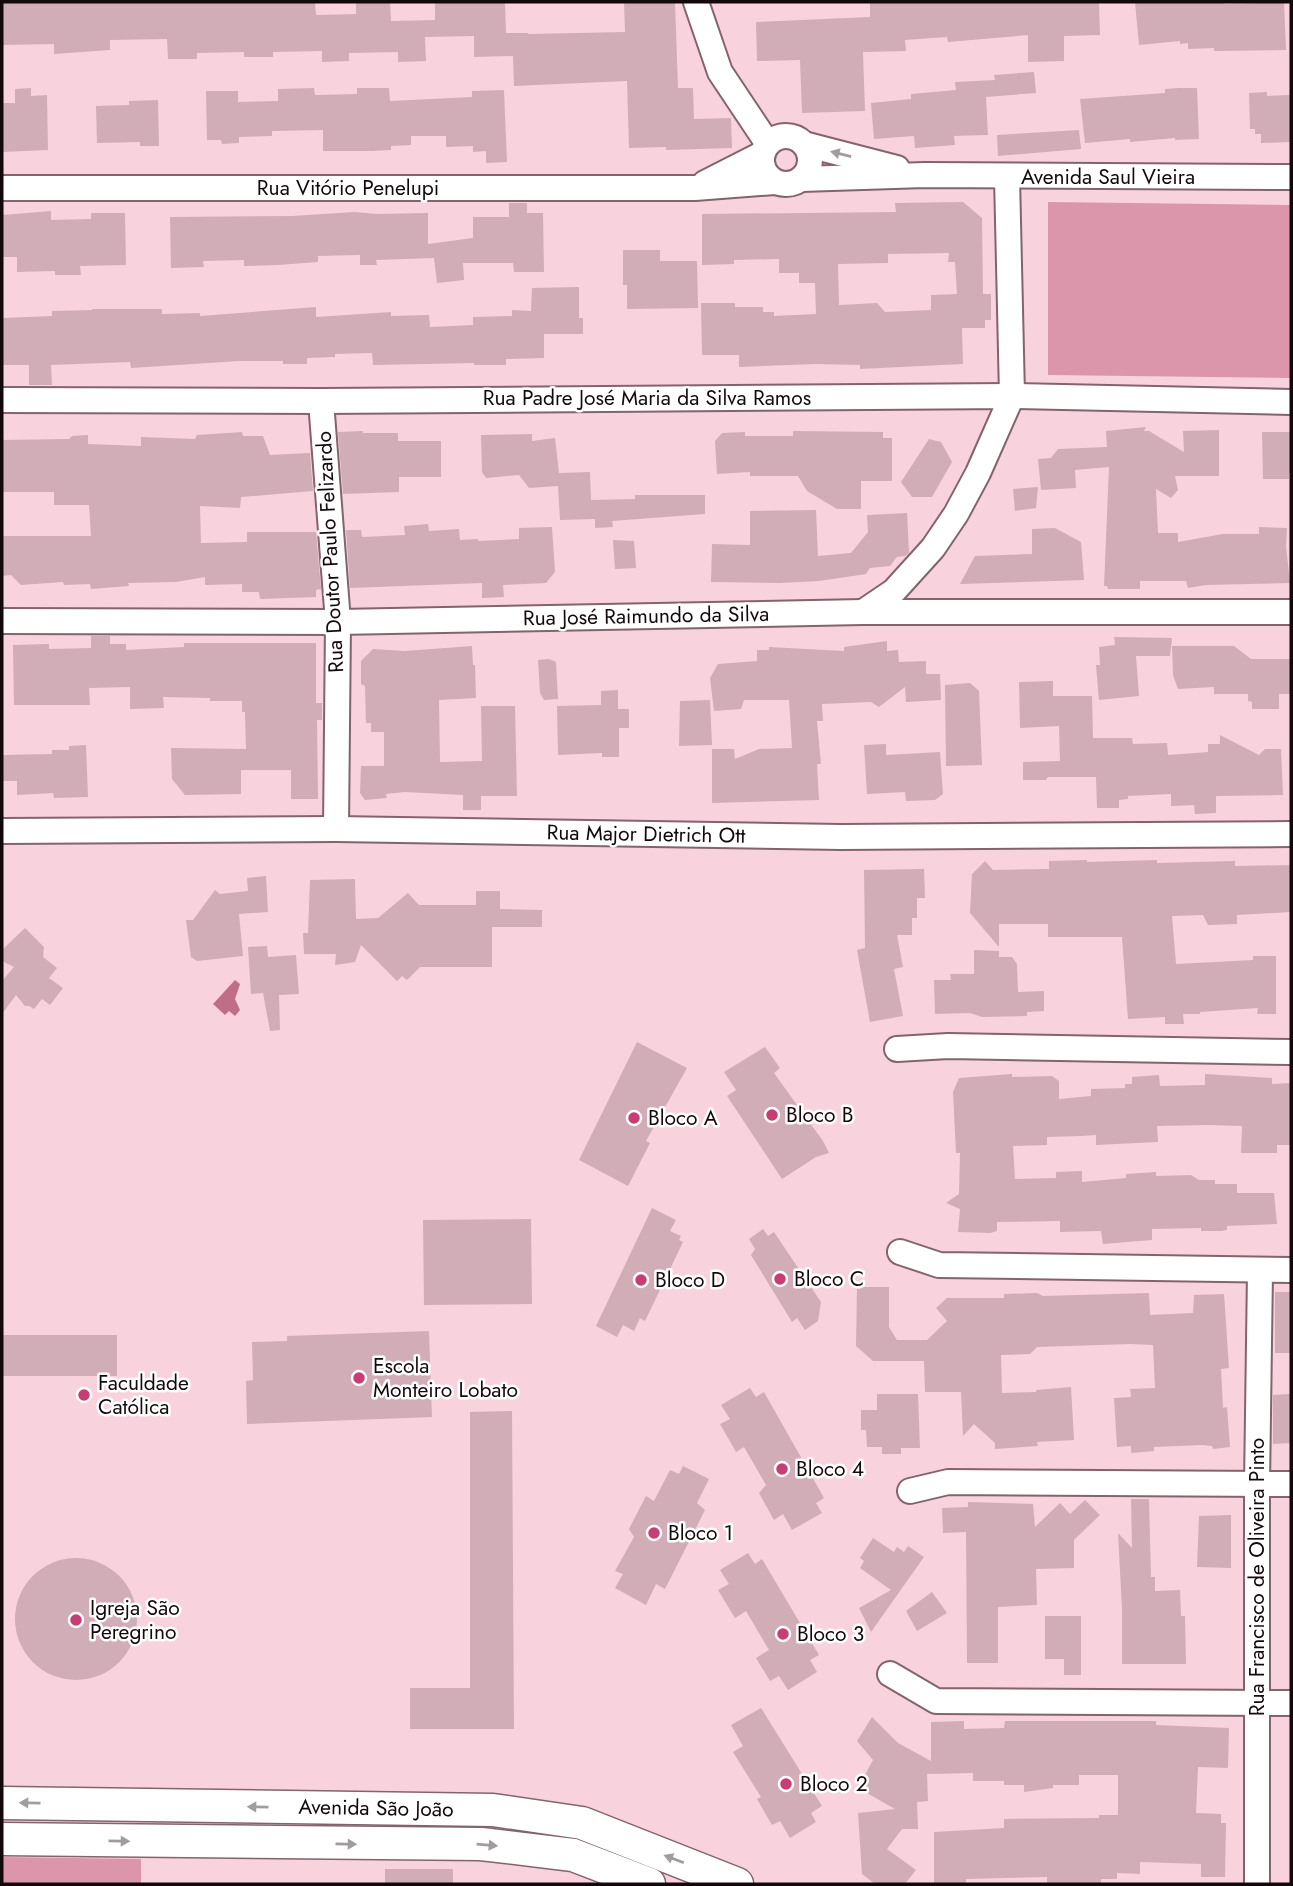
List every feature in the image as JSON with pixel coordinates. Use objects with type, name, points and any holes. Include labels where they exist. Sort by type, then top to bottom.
[{"type":"main road","name":"Avenida São João","points":[[2,1803],[493,1810],[582,1823],[737,1884]]},
{"type":"main road","name":"Avenida São João","points":[[2,1839],[481,1844],[573,1855],[649,1884]]},
{"type":"street","name":"Avenida Saul Vieira","points":[[696,2],[713,57],[735,95],[780,145],[925,175]]},
{"type":"street","points":[[695,188],[780,145],[808,151],[809,166],[801,179],[789,184],[775,182],[765,174],[780,145]]},
{"type":"street","name":"Avenida Saul Vieira","points":[[801,179],[925,175],[1291,177]]},
{"type":"street","points":[[863,612],[894,591],[933,548],[978,473],[1012,396],[1007,177]]},
{"type":"street","name":"Rua Vitório Penelupi","points":[[2,188],[695,188],[775,182]]},
{"type":"street","name":"Rua Padre José Maria da Silva Ramos","points":[[2,400],[321,401],[1012,396],[1291,402]]},
{"type":"street","name":"Rua Doutor Paulo Felizardo","points":[[321,401],[338,622],[336,829]]},
{"type":"street","name":"Rua José Raimundo da Silva","points":[[2,621],[338,622],[863,612],[1291,612]]},
{"type":"street","name":"Rua Major Dietrich Ott","points":[[2,831],[336,829],[841,838],[1291,834]]},
{"type":"street","points":[[897,1049],[948,1046],[1291,1052]]},
{"type":"street","points":[[900,1252],[939,1265],[1291,1270]]},
{"type":"street","name":"Rua Francisco de Oliveira Pinto","points":[[1257,1884],[1260,1270]]},
{"type":"street","points":[[910,1492],[948,1482],[1291,1484]]},
{"type":"street","points":[[890,1674],[936,1701],[1291,1703]]},
{"type":"shaded area","points":[[1048,202],[1291,205],[1291,378],[1048,375]]},
{"type":"shaded area","points":[[235,980],[240,984],[235,999],[240,1010],[235,1016],[229,1011],[225,1015],[213,1004]]},
{"type":"shaded area","points":[[2,1857],[141,1859],[141,1884],[2,1884]]},
{"type":"building","points":[[2,2],[315,2],[316,15],[356,14],[356,2],[390,2],[391,21],[435,20],[435,2],[505,2],[506,33],[528,34],[625,32],[624,2],[675,2],[678,88],[693,88],[694,119],[731,118],[732,148],[629,148],[627,81],[514,86],[513,56],[474,57],[474,36],[425,37],[426,61],[398,62],[398,52],[349,53],[349,61],[322,62],[322,51],[273,52],[273,57],[244,57],[244,52],[197,53],[197,59],[168,59],[167,39],[110,40],[110,50],[54,54],[54,44],[2,45]]},
{"type":"building","points":[[870,2],[1099,2],[1100,35],[1064,36],[1064,61],[1028,62],[1028,35],[948,42],[947,37],[905,40],[906,51],[863,52],[865,111],[802,113],[800,60],[757,61],[756,22],[870,17]]},
{"type":"building","points":[[1135,2],[1284,2],[1286,50],[1188,49],[1188,43],[1180,44],[1180,41],[1139,45]]},
{"type":"building","points":[[1034,72],[1036,93],[986,97],[988,135],[954,136],[955,145],[915,148],[914,136],[874,139],[871,103],[911,99],[911,94],[956,90],[955,82],[995,80],[994,75]]},
{"type":"building","points":[[31,88],[31,96],[47,95],[48,150],[2,152],[2,103],[15,103],[15,89]]},
{"type":"building","points":[[314,88],[315,95],[357,94],[357,88],[389,88],[390,101],[472,97],[472,91],[504,90],[507,162],[486,163],[486,151],[473,152],[473,146],[446,147],[446,136],[411,136],[411,145],[372,151],[323,151],[323,130],[272,131],[272,136],[239,137],[239,143],[222,144],[221,140],[207,140],[206,91],[238,91],[238,102],[278,101],[278,89]]},
{"type":"building","points":[[1197,88],[1199,139],[1130,142],[1130,139],[1085,143],[1080,99],[1165,93],[1165,89]]},
{"type":"building","points":[[1267,92],[1267,96],[1290,95],[1291,142],[1261,143],[1261,134],[1255,134],[1255,129],[1250,129],[1249,93]]},
{"type":"building","points":[[158,100],[159,146],[140,146],[140,142],[97,143],[96,106],[129,105],[129,101]]},
{"type":"building","points":[[1079,130],[1081,149],[998,156],[997,135]]},
{"type":"building","points":[[963,202],[982,218],[983,294],[991,294],[991,320],[985,320],[985,328],[962,328],[963,364],[860,369],[860,365],[816,364],[739,367],[739,355],[702,355],[701,303],[735,303],[735,307],[763,307],[763,312],[774,312],[774,316],[816,314],[815,283],[799,283],[799,273],[779,273],[779,259],[734,260],[734,264],[702,265],[702,214],[896,212],[895,203]],"holes":[[[949,253],[948,262],[955,262],[957,294],[931,295],[931,310],[885,312],[877,303],[839,305],[838,264],[888,263],[888,254]]]},
{"type":"building","points":[[509,203],[527,203],[527,213],[543,213],[544,272],[514,272],[513,263],[463,263],[464,280],[437,283],[434,258],[376,260],[377,265],[360,265],[360,255],[318,256],[318,262],[278,265],[244,266],[244,260],[203,261],[204,267],[171,268],[170,217],[292,216],[354,212],[428,213],[428,244],[473,238],[473,217],[509,217]]},
{"type":"building","points":[[51,211],[51,220],[91,219],[91,213],[125,213],[126,265],[80,266],[81,275],[55,275],[55,271],[17,272],[17,257],[2,257],[2,215]]},
{"type":"building","points":[[623,250],[660,250],[660,261],[697,261],[698,308],[627,309],[627,285],[623,285]]},
{"type":"building","points":[[579,287],[579,318],[583,318],[583,334],[544,334],[544,358],[506,359],[506,365],[373,365],[372,353],[307,358],[307,364],[239,361],[131,368],[130,362],[51,365],[52,385],[29,385],[29,365],[2,365],[2,318],[52,316],[52,311],[162,309],[162,314],[200,313],[200,316],[316,307],[316,317],[391,312],[391,316],[429,315],[430,327],[473,325],[473,317],[512,316],[512,310],[531,311],[532,288]]},
{"type":"building","points":[[1146,427],[1144,431],[1149,431],[1184,452],[1183,431],[1219,430],[1219,476],[1175,476],[1178,490],[1171,498],[1156,489],[1158,533],[1178,533],[1178,542],[1223,534],[1259,534],[1259,527],[1287,528],[1290,583],[1206,585],[1188,588],[1186,581],[1140,581],[1140,589],[1108,589],[1104,586],[1109,467],[1075,470],[1076,488],[1041,490],[1038,459],[1051,458],[1058,449],[1107,447],[1106,431]]},
{"type":"building","points":[[793,431],[883,432],[883,438],[892,438],[892,481],[861,481],[861,509],[837,509],[807,491],[798,476],[750,476],[750,472],[717,474],[715,441],[722,433],[793,436]]},
{"type":"building","points":[[242,432],[243,436],[263,436],[270,455],[310,453],[313,491],[241,497],[240,508],[200,506],[201,543],[247,542],[247,532],[316,532],[321,589],[316,590],[316,597],[260,599],[259,592],[242,592],[242,584],[205,585],[205,577],[91,589],[90,584],[64,585],[63,582],[21,585],[11,575],[2,576],[2,536],[91,536],[89,505],[54,505],[54,492],[2,492],[2,440],[69,439],[72,436],[88,435],[88,444],[141,446],[141,437],[195,439],[197,435]]},
{"type":"building","points":[[338,432],[398,433],[398,441],[441,441],[441,477],[399,477],[399,492],[343,494]]},
{"type":"building","points":[[1262,432],[1291,432],[1289,479],[1263,479]]},
{"type":"building","points":[[532,434],[532,441],[555,438],[559,473],[590,472],[591,500],[635,499],[635,495],[705,495],[705,514],[612,521],[613,527],[595,528],[595,519],[560,520],[558,486],[529,488],[519,475],[486,478],[482,472],[481,435]]},
{"type":"building","points":[[929,439],[941,442],[952,462],[932,497],[912,497],[901,482]]},
{"type":"building","points":[[1038,487],[1036,508],[1015,511],[1013,489]]},
{"type":"building","points":[[816,510],[818,556],[851,553],[868,532],[867,515],[907,513],[909,553],[897,557],[890,566],[870,568],[866,574],[819,581],[711,582],[712,544],[750,545],[750,511]]},
{"type":"building","points":[[428,524],[429,531],[459,529],[460,540],[478,541],[519,539],[519,528],[552,527],[555,572],[546,583],[503,585],[504,597],[482,598],[482,583],[350,588],[346,530],[361,530],[362,537],[405,535],[404,526]]},
{"type":"building","points":[[1055,528],[1081,542],[1084,580],[960,584],[975,556],[1032,554],[1032,529]]},
{"type":"building","points":[[613,540],[634,541],[636,568],[615,569]]},
{"type":"building","points":[[91,636],[110,636],[110,644],[126,644],[126,650],[184,647],[184,643],[316,643],[316,703],[322,703],[322,720],[317,720],[318,799],[291,799],[291,770],[241,770],[241,794],[185,795],[172,779],[171,748],[246,749],[242,701],[163,697],[164,708],[130,709],[130,687],[89,688],[90,705],[14,705],[13,645],[49,644],[49,649],[91,648]]},
{"type":"building","points":[[1114,637],[1172,638],[1170,656],[1136,656],[1139,696],[1099,700],[1096,665],[1100,665],[1099,647],[1115,645]]},
{"type":"building","points":[[887,641],[887,651],[898,650],[899,662],[926,661],[926,674],[940,674],[941,700],[906,702],[905,687],[879,707],[871,702],[822,704],[823,721],[817,721],[821,764],[817,764],[819,800],[712,803],[712,749],[734,749],[735,759],[759,749],[792,748],[789,700],[744,700],[741,709],[714,711],[710,678],[718,664],[757,661],[757,650],[769,650],[769,647],[844,651],[844,647]]},
{"type":"building","points":[[472,646],[476,698],[439,700],[440,762],[482,761],[481,706],[515,706],[517,796],[481,796],[481,810],[463,810],[463,795],[405,792],[386,794],[387,798],[365,800],[360,793],[361,766],[384,766],[384,732],[371,732],[371,723],[366,723],[361,661],[373,649],[405,651]]},
{"type":"building","points":[[1172,646],[1234,646],[1251,659],[1291,659],[1291,694],[1279,694],[1279,709],[1252,709],[1248,694],[1214,694],[1214,687],[1178,689],[1173,675]]},
{"type":"building","points":[[549,659],[556,662],[558,699],[544,700],[540,693],[538,660]]},
{"type":"building","points":[[1053,681],[1053,696],[1092,696],[1093,738],[1132,738],[1133,744],[1167,743],[1168,755],[1208,752],[1208,744],[1220,744],[1220,735],[1259,755],[1265,749],[1281,749],[1283,795],[1216,796],[1216,813],[1195,814],[1194,805],[1171,806],[1171,794],[1128,796],[1128,799],[1119,800],[1119,808],[1097,808],[1096,777],[1023,780],[1023,762],[1060,761],[1059,726],[1020,728],[1019,682]]},
{"type":"building","points":[[970,683],[979,691],[982,765],[946,766],[945,685]]},
{"type":"building","points":[[618,690],[618,709],[629,709],[629,728],[619,728],[619,757],[602,757],[602,753],[558,755],[557,706],[601,705],[601,691]]},
{"type":"building","points":[[710,700],[712,745],[679,746],[680,701]]},
{"type":"building","points":[[886,744],[886,755],[940,752],[943,794],[935,800],[906,801],[905,792],[867,794],[864,745]]},
{"type":"building","points":[[86,745],[88,797],[54,798],[53,793],[17,795],[17,781],[2,781],[2,755],[52,754],[52,750],[69,750],[69,746]]},
{"type":"building","points":[[1157,860],[1157,863],[1235,861],[1235,866],[1291,865],[1291,912],[1237,915],[1237,924],[1208,925],[1203,915],[1172,916],[1176,964],[1253,960],[1253,956],[1276,956],[1276,1014],[1257,1014],[1258,1008],[1200,1012],[1183,1014],[1184,1024],[1165,1024],[1165,1017],[1128,1019],[1122,937],[1048,937],[1048,924],[999,924],[999,947],[970,913],[972,874],[985,861],[993,870],[1049,869],[1049,861]]},
{"type":"building","points":[[924,869],[925,898],[917,898],[917,918],[912,918],[912,935],[897,935],[903,967],[894,969],[903,1016],[870,1022],[857,950],[865,948],[864,870]]},
{"type":"building","points":[[266,876],[268,912],[239,914],[243,956],[197,961],[191,957],[186,920],[193,920],[215,890],[220,894],[248,891],[247,878]]},
{"type":"building","points":[[355,879],[356,919],[378,918],[408,893],[419,905],[476,905],[476,891],[500,891],[500,909],[542,910],[542,927],[492,927],[492,967],[420,967],[407,980],[402,976],[397,981],[361,945],[355,962],[335,965],[336,954],[304,954],[303,933],[308,933],[310,880]]},
{"type":"building","points":[[25,928],[44,947],[43,957],[57,968],[49,978],[63,988],[50,1005],[42,999],[34,1009],[25,1006],[16,995],[2,1014],[2,981],[14,967],[2,961],[2,950]]},
{"type":"building","points":[[267,946],[268,957],[296,955],[299,994],[279,995],[280,1030],[270,1031],[263,993],[251,994],[248,947]]},
{"type":"building","points":[[974,950],[999,951],[999,957],[1012,957],[1017,964],[1018,992],[1044,991],[1044,1011],[1027,1012],[1027,1016],[935,1014],[934,980],[951,980],[950,974],[974,974]]},
{"type":"building","name":"Bloco A","points":[[637,1042],[687,1068],[646,1141],[650,1143],[628,1186],[579,1160]]},
{"type":"building","name":"Bloco B","points":[[765,1047],[780,1068],[774,1073],[829,1153],[816,1157],[782,1179],[727,1096],[736,1090],[724,1072]]},
{"type":"building","points":[[1012,1074],[1012,1077],[1052,1076],[1059,1081],[1059,1099],[1091,1096],[1091,1089],[1125,1088],[1125,1084],[1132,1084],[1132,1077],[1159,1075],[1160,1086],[1205,1085],[1205,1074],[1272,1078],[1272,1084],[1291,1083],[1291,1145],[1277,1145],[1277,1153],[1241,1153],[1242,1126],[1208,1125],[1157,1126],[1158,1142],[1096,1145],[1096,1135],[1047,1137],[1047,1145],[1013,1146],[1015,1179],[1056,1178],[1056,1172],[1082,1171],[1082,1182],[1156,1172],[1156,1176],[1191,1175],[1199,1180],[1215,1180],[1215,1184],[1237,1184],[1237,1193],[1274,1193],[1277,1224],[1227,1226],[1227,1230],[1221,1231],[1201,1231],[1201,1228],[1152,1229],[1152,1240],[1103,1244],[1101,1231],[1060,1232],[1060,1221],[997,1222],[997,1231],[990,1233],[958,1232],[960,1209],[946,1203],[959,1194],[960,1153],[956,1153],[953,1092],[959,1078]]},
{"type":"building","name":"Bloco D","points":[[652,1208],[676,1220],[670,1231],[681,1236],[679,1240],[683,1242],[645,1321],[640,1318],[634,1331],[623,1325],[617,1337],[596,1326]]},
{"type":"building","points":[[531,1219],[532,1304],[424,1305],[423,1220]]},
{"type":"building","name":"Bloco C","points":[[763,1229],[768,1236],[774,1232],[821,1302],[818,1321],[805,1330],[797,1318],[792,1322],[751,1255],[755,1249],[749,1239]]},
{"type":"building","points":[[857,1287],[889,1287],[889,1327],[897,1340],[927,1340],[947,1321],[936,1308],[947,1298],[1004,1298],[1004,1294],[1037,1293],[1043,1296],[1149,1293],[1150,1315],[1193,1313],[1194,1295],[1224,1294],[1229,1368],[1221,1369],[1223,1408],[1227,1407],[1230,1447],[1154,1447],[1154,1451],[1131,1453],[1131,1446],[1117,1447],[1114,1398],[1131,1397],[1130,1389],[1155,1388],[1153,1345],[1130,1344],[1037,1347],[1030,1354],[1001,1355],[1002,1393],[1071,1387],[1074,1440],[1037,1442],[1038,1446],[995,1449],[995,1443],[974,1424],[963,1436],[961,1392],[925,1392],[924,1361],[873,1361],[856,1346]]},
{"type":"building","points":[[1275,1292],[1291,1292],[1291,1353],[1275,1353]]},
{"type":"building","points":[[429,1331],[432,1417],[247,1424],[246,1381],[253,1380],[252,1342],[287,1341],[287,1336]]},
{"type":"building","points":[[2,1335],[117,1335],[117,1376],[2,1376]]},
{"type":"building","name":"Bloco 4","points":[[750,1388],[756,1397],[764,1392],[824,1498],[816,1503],[822,1513],[792,1530],[783,1514],[774,1520],[759,1493],[766,1485],[744,1447],[736,1452],[720,1424],[730,1419],[721,1405]]},
{"type":"building","points":[[877,1394],[918,1394],[920,1448],[901,1448],[901,1454],[882,1454],[882,1447],[867,1447],[866,1430],[861,1430],[861,1410],[877,1410]]},
{"type":"building","points":[[1291,1394],[1291,1443],[1273,1444],[1273,1395]]},
{"type":"building","points":[[512,1411],[514,1729],[410,1729],[410,1688],[470,1688],[470,1412]]},
{"type":"building","name":"Bloco 1","points":[[683,1466],[709,1479],[697,1503],[705,1510],[665,1589],[656,1584],[646,1605],[615,1588],[623,1574],[615,1571],[634,1537],[629,1529],[646,1496],[654,1501],[670,1470],[679,1474]]},
{"type":"building","points":[[1131,1499],[1149,1499],[1151,1577],[1155,1577],[1155,1591],[1180,1590],[1181,1616],[1185,1616],[1186,1664],[1122,1664],[1118,1533],[1132,1548]]},
{"type":"building","points":[[1085,1500],[1100,1515],[1074,1540],[1074,1568],[1036,1569],[1037,1605],[998,1607],[998,1663],[967,1663],[966,1532],[943,1533],[942,1508],[968,1507],[968,1502],[1033,1504],[1035,1527],[1060,1503],[1070,1514]]},
{"type":"building","points":[[1231,1515],[1231,1568],[1197,1567],[1199,1516]]},
{"type":"building","points":[[873,1538],[894,1552],[897,1547],[904,1552],[908,1546],[924,1557],[871,1632],[859,1608],[891,1590],[860,1568],[864,1561],[860,1558]]},
{"type":"building","name":"Bloco 3","points":[[748,1553],[755,1564],[762,1559],[819,1655],[810,1660],[817,1672],[788,1690],[779,1676],[770,1681],[756,1658],[769,1650],[746,1611],[735,1618],[718,1590],[729,1584],[720,1570]]},
{"type":"building","name":"Igreja São Peregrino","points":[[76,1558],[99,1563],[119,1576],[132,1596],[137,1619],[132,1642],[119,1662],[99,1675],[76,1680],[53,1675],[33,1662],[20,1642],[15,1619],[20,1596],[33,1576],[53,1563]]},
{"type":"building","points":[[932,1592],[947,1613],[917,1631],[906,1611]]},
{"type":"building","points":[[1045,1616],[1081,1616],[1081,1675],[1064,1675],[1064,1659],[1045,1659]]},
{"type":"building","name":"Bloco 2","points":[[761,1708],[822,1806],[811,1813],[816,1822],[790,1838],[780,1821],[772,1825],[757,1799],[761,1797],[733,1752],[743,1746],[731,1725]]},
{"type":"building","points":[[872,1717],[898,1743],[931,1761],[931,1722],[964,1721],[964,1729],[1004,1728],[1005,1721],[1156,1721],[1156,1725],[1229,1728],[1228,1768],[1198,1767],[1196,1813],[1221,1814],[1221,1823],[1226,1823],[1225,1877],[1201,1877],[1201,1864],[1140,1862],[1140,1874],[1117,1873],[1117,1879],[1101,1879],[1101,1884],[1047,1884],[1047,1877],[966,1879],[966,1884],[934,1884],[934,1832],[1004,1828],[1004,1819],[1099,1818],[1099,1815],[1118,1815],[1118,1775],[1079,1775],[1079,1785],[1053,1785],[1053,1788],[1024,1792],[1024,1785],[1004,1785],[1004,1781],[973,1781],[973,1773],[927,1774],[928,1801],[917,1802],[918,1829],[902,1829],[887,1849],[916,1870],[905,1884],[875,1884],[862,1874],[858,1813],[895,1809],[858,1788],[873,1760],[857,1741]]},
{"type":"building","points":[[385,1869],[453,1869],[453,1884],[385,1884]]},
{"type":"place","name":"Bloco B","points":[[772,1115]]},
{"type":"place","name":"Bloco A","points":[[634,1118]]},
{"type":"place","name":"Bloco C","points":[[780,1279]]},
{"type":"place","name":"Bloco D","points":[[641,1280]]},
{"type":"place","name":"Escola Monteiro Lobato","points":[[359,1378]]},
{"type":"place","name":"Faculdade Católica","points":[[84,1395]]},
{"type":"place","name":"Bloco 4","points":[[782,1469]]},
{"type":"place","name":"Bloco 1","points":[[654,1533]]},
{"type":"place","name":"Igreja São Peregrino","points":[[76,1620]]},
{"type":"place","name":"Bloco 3","points":[[783,1634]]},
{"type":"place","name":"Bloco 2","points":[[786,1784]]}]
